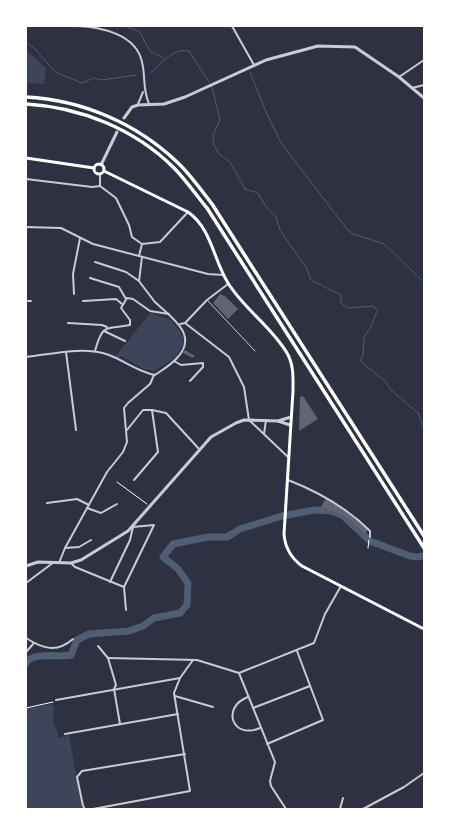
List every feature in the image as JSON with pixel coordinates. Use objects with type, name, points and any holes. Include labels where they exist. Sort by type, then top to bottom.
[{"type":"highway","points":[[26,97],[70,103],[102,113],[130,127],[159,146],[178,163],[212,204],[424,536]]},
{"type":"highway","points":[[26,104],[69,110],[99,120],[128,134],[155,151],[180,174],[207,208],[423,546]]},
{"type":"main road","points":[[26,158],[94,168],[97,165],[101,165],[104,171],[188,212],[200,222],[208,234],[222,273],[228,284],[238,299],[277,338],[288,354],[294,372],[284,526],[286,546],[294,559],[308,568],[424,629]]},
{"type":"main road","points":[[94,168],[95,173],[100,174],[104,171]]},
{"type":"street","points":[[77,26],[93,27],[124,37],[134,45],[142,62],[144,91],[149,104]]},
{"type":"street","points":[[232,26],[254,64]]},
{"type":"street","points":[[138,104],[164,104],[185,97],[254,64],[318,46],[355,47],[399,77],[424,98]]},
{"type":"street","points":[[399,77],[424,60]]},
{"type":"street","points":[[412,88],[424,85]]},
{"type":"street","points":[[124,118],[128,112],[138,104],[144,91]]},
{"type":"street","points":[[101,165],[118,132]]},
{"type":"street","points":[[100,174],[100,186]]},
{"type":"street","points":[[26,179],[90,187],[100,186],[116,198],[129,225],[132,237],[142,244],[160,242],[188,212]]},
{"type":"street","points":[[26,227],[61,228],[93,244],[208,274],[222,273]]},
{"type":"street","points":[[74,294],[73,274],[80,238]]},
{"type":"street","points":[[139,256],[142,244]]},
{"type":"street","points":[[139,281],[142,257]]},
{"type":"street","points":[[59,563],[65,548],[107,472],[123,452],[127,442],[124,408],[150,384],[155,375],[174,360],[185,346],[186,340],[180,324],[155,301],[139,281],[124,271],[95,262]]},
{"type":"street","points":[[90,278],[119,287],[126,300]]},
{"type":"street","points":[[180,324],[185,323],[207,300],[228,284]]},
{"type":"street","points":[[95,352],[104,330],[107,328],[130,325],[130,320],[121,308],[122,304],[126,300],[131,298],[150,311],[170,314]]},
{"type":"street","points":[[82,301],[116,300],[122,304]]},
{"type":"street","points":[[26,301],[31,301]]},
{"type":"street","points":[[68,323],[102,325],[107,328]]},
{"type":"street","points":[[185,323],[229,357],[244,387],[249,420],[289,458]]},
{"type":"street","points":[[104,330],[125,341]]},
{"type":"street","points":[[26,357],[66,352],[95,352],[109,355],[147,374],[155,375]]},
{"type":"street","points":[[66,352],[76,430]]},
{"type":"street","points":[[174,360],[180,365],[203,363],[203,367],[190,381]]},
{"type":"street","points":[[127,431],[142,410],[152,410],[166,413],[200,450]]},
{"type":"street","points":[[134,480],[158,452],[152,410]]},
{"type":"street","points":[[278,421],[291,417]]},
{"type":"street","points":[[26,566],[38,562],[70,564],[82,560],[133,527],[211,437],[236,423],[249,420],[266,420],[278,421],[290,425]]},
{"type":"street","points":[[264,434],[266,420]]},
{"type":"street","points":[[288,480],[321,494],[349,511],[370,531],[370,536]]},
{"type":"street","points":[[47,503],[75,499],[89,505]]},
{"type":"street","points":[[87,508],[101,513],[117,504]]},
{"type":"street","points":[[126,610],[124,587],[154,525],[133,527]]},
{"type":"street","points":[[110,582],[130,540],[133,527]]},
{"type":"street","points":[[65,548],[79,547],[91,540]]},
{"type":"street","points":[[26,583],[54,562]]},
{"type":"street","points":[[70,564],[124,587]]},
{"type":"street","points":[[108,658],[197,660],[239,673],[314,643],[325,614],[341,586]]},
{"type":"street","points":[[26,638],[45,648],[64,647],[73,639]]},
{"type":"street","points":[[26,652],[34,643]]},
{"type":"street","points":[[98,646],[108,658],[116,685],[114,689],[120,724]]},
{"type":"street","points":[[267,744],[323,720],[297,651]]},
{"type":"street","points":[[94,809],[190,791],[175,696],[180,678],[193,660]]},
{"type":"street","points":[[239,673],[275,762],[270,781],[271,786],[286,809]]},
{"type":"street","points":[[56,700],[180,678]]},
{"type":"street","points":[[253,708],[310,686]]},
{"type":"street","points":[[175,696],[213,708]]},
{"type":"street","points":[[248,697],[240,700],[235,707],[232,713],[233,720],[239,728],[246,731],[260,728]]},
{"type":"street","points":[[65,734],[178,714]]},
{"type":"street","points":[[86,809],[83,806],[77,777],[82,771],[185,754]]},
{"type":"street","points":[[362,809],[404,787],[424,774]]},
{"type":"street","points":[[340,809],[343,798]]},
{"type":"lane","points":[[207,300],[255,351]]},
{"type":"path","points":[[117,482],[151,507]]},
{"type":"path","points":[[368,548],[370,536]]},
{"type":"path","points":[[26,708],[48,704],[56,700]]},
{"type":"shaded area","points":[[26,50],[46,68],[44,84],[26,83]]},
{"type":"shaded area","points":[[150,313],[171,320],[183,337],[183,346],[175,358],[154,371],[144,369],[121,356],[118,358],[115,357]]},
{"type":"shaded area","points":[[51,704],[54,707],[53,721],[59,738],[69,735],[82,809],[26,809],[26,709]]},
{"type":"building","points":[[220,294],[225,296],[238,309],[228,319],[213,303]]},
{"type":"building","points":[[185,350],[195,356],[193,358],[183,353]]},
{"type":"building","points":[[303,396],[318,419],[299,431],[300,397]]},
{"type":"building","points":[[326,498],[347,512],[368,530],[365,533],[344,515],[321,507]]},
{"type":"waterway","points":[[124,26],[139,31],[150,51],[163,58]]},
{"type":"waterway","points":[[26,42],[35,49],[55,72],[82,83],[94,78],[102,80],[136,75]]},
{"type":"waterway","points":[[150,73],[172,54],[189,51],[209,82]]},
{"type":"waterway","points":[[250,72],[266,112],[281,143],[347,229],[353,234],[384,244],[424,282]]},
{"type":"waterway","points":[[212,87],[220,120],[213,135],[214,145],[219,154],[230,162],[245,189],[258,193],[265,205],[276,217],[280,230],[307,269],[311,280],[341,295],[341,303],[347,308],[374,306],[377,311],[371,327],[364,337],[363,356],[360,361],[385,381],[391,390],[418,413],[424,428]]},
{"type":"waterway","points":[[26,663],[34,657],[71,655],[77,640],[89,634],[129,631],[143,626],[154,618],[180,613],[187,605],[188,583],[178,569],[163,557],[173,544],[208,537],[227,537],[240,529],[282,516],[314,510],[331,511],[342,515],[370,541],[410,556],[424,556]]}]
